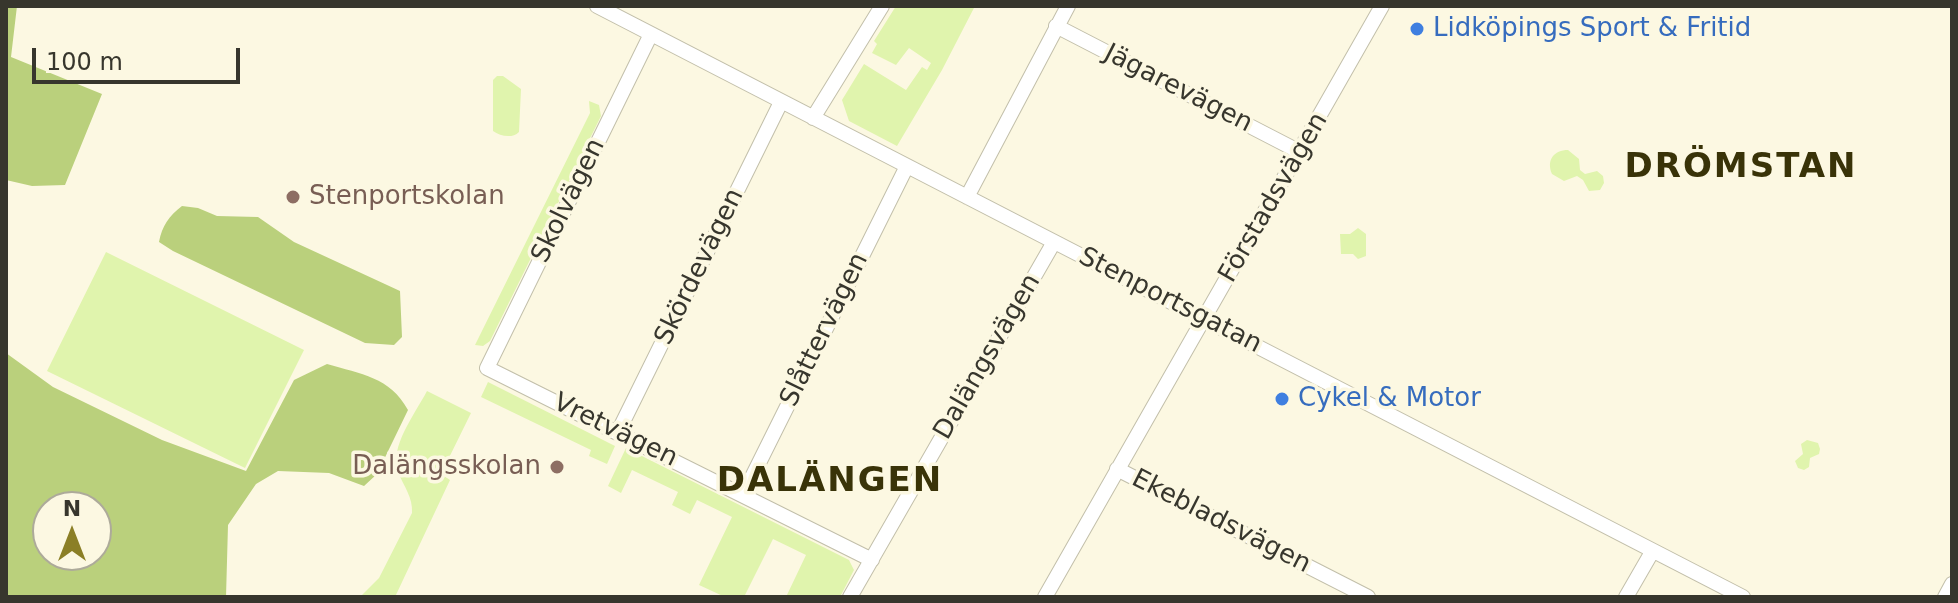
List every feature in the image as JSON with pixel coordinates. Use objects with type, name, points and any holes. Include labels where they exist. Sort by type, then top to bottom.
[{"type":"street","name":"Stenportsgatan","points":[[597,6],[1743,597]]},
{"type":"street","points":[[813,118],[882,6]]},
{"type":"street","points":[[967,197],[1068,6]]},
{"type":"street","name":"Förstadsvägen","points":[[1045,597],[1382,6]]},
{"type":"street","name":"Jägarevägen","points":[[1056,26],[1300,152]]},
{"type":"street","name":"Skolvägen","points":[[487,368],[651,34]]},
{"type":"street","name":"Skördevägen","points":[[618,432],[781,102]]},
{"type":"street","name":"Slåttervägen","points":[[743,495],[907,166]]},
{"type":"street","name":"Dalängsvägen","points":[[850,597],[1054,242]]},
{"type":"street","name":"Vretvägen","points":[[487,368],[872,560]]},
{"type":"street","name":"Ekebladsvägen","points":[[1117,469],[1368,597]]},
{"type":"street","points":[[1626,597],[1652,552]]},
{"type":"street","points":[[1945,597],[1952,584]]},
{"type":"green space","points":[[6,6],[17,6],[11,57],[102,94],[65,185],[32,186],[6,180]]},
{"type":"green space","points":[[896,6],[975,6],[897,146],[849,121],[842,100],[864,64],[906,90],[922,67],[927,70],[931,63],[909,48],[896,65],[872,53],[877,44],[874,41]]},
{"type":"green space","points":[[503,76],[521,89],[519,132],[513,136],[493,131],[493,80]]},
{"type":"green space","points":[[589,101],[599,105],[601,116],[490,341],[483,346],[475,345],[590,113]]},
{"type":"green space","points":[[1568,150],[1579,159],[1580,170],[1585,174],[1597,171],[1603,176],[1604,183],[1600,190],[1589,191],[1577,176],[1564,181],[1552,174],[1552,157]]},
{"type":"green space","points":[[182,206],[198,208],[217,216],[258,217],[294,242],[400,291],[402,337],[394,345],[365,343],[173,251],[159,242],[167,222]]},
{"type":"green space","points":[[1358,228],[1366,234],[1366,256],[1358,259],[1353,254],[1341,254],[1340,234],[1350,234]]},
{"type":"green space","points":[[106,252],[304,350],[245,468],[47,371]]},
{"type":"green space","points":[[6,353],[53,387],[162,440],[246,471],[294,380],[327,364],[374,378],[393,390],[408,410],[377,474],[364,486],[329,473],[278,471],[256,484],[228,525],[226,597],[6,597]]},
{"type":"green space","points":[[488,382],[615,446],[607,464],[589,456],[591,450],[481,397]]},
{"type":"green space","points":[[427,391],[471,413],[441,474],[450,480],[395,597],[360,597],[379,578],[412,513],[410,497],[398,472],[397,452]]},
{"type":"green space","points":[[1807,440],[1818,443],[1820,449],[1819,454],[1810,458],[1809,467],[1804,470],[1798,468],[1795,461],[1803,454],[1801,444]]},
{"type":"green space","points":[[626,448],[849,560],[854,570],[840,597],[786,597],[806,555],[773,539],[744,597],[725,597],[699,585],[732,517],[697,500],[690,514],[672,505],[678,492],[632,470],[621,493],[608,486]]},
{"type":"place","name":"Lidköpings Sport & Fritid","points":[[1417,29]]},
{"type":"place","name":"Stenportskolan","points":[[293,197]]},
{"type":"place","name":"Cykel & Motor","points":[[1282,399]]},
{"type":"place","name":"Dalängsskolan","points":[[557,467]]},
{"type":"district","name":"DRÖMSTAN","points":[[1741,168]]},
{"type":"district","name":"DALÄNGEN","points":[[830,482]]}]
